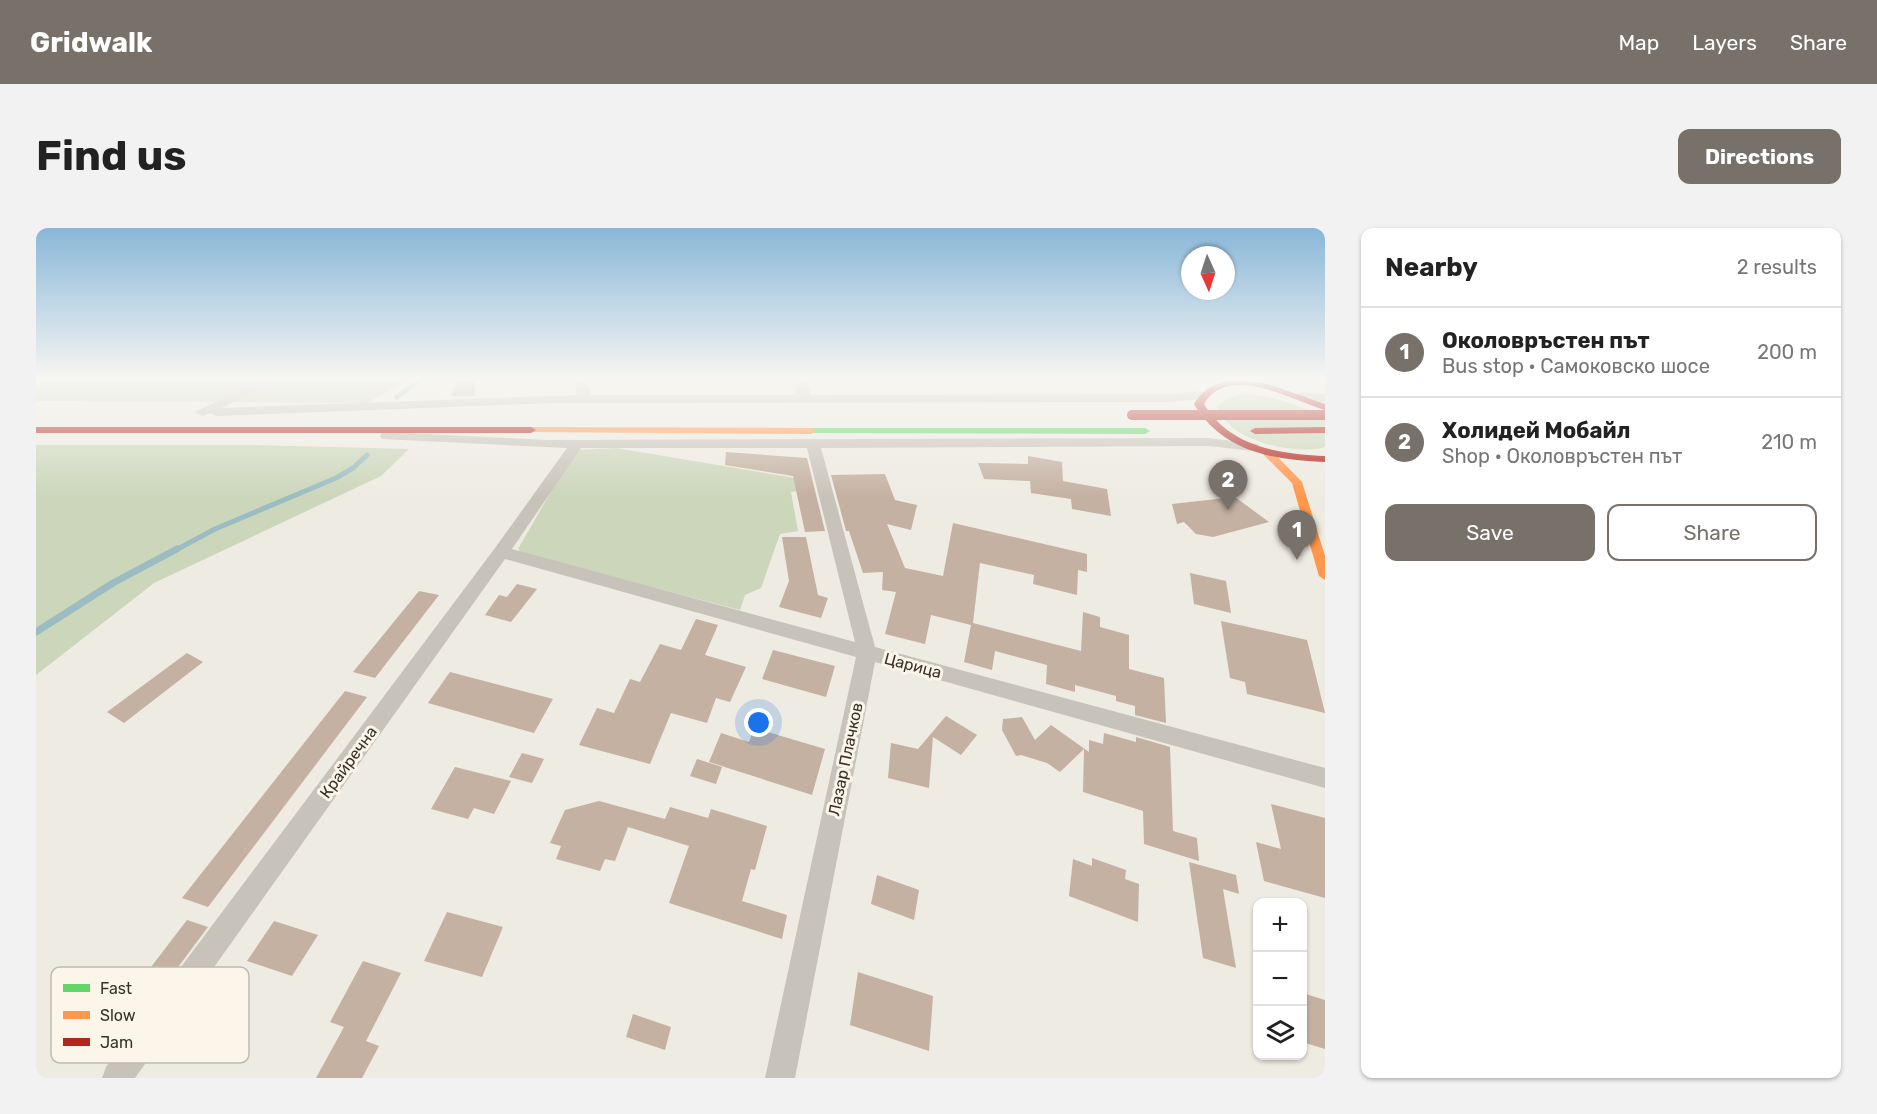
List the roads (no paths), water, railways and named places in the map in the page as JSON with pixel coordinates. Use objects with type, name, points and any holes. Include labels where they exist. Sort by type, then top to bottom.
[{"type":"main road","points":[[1205,418],[1221,431],[1259,449],[1303,459],[1321,459]]},
{"type":"main road","points":[[36,430],[1325,430]]},
{"type":"main road","points":[[1259,449],[1297,482],[1325,576]]},
{"type":"main road","points":[[1297,482],[1306,468],[1321,459]]},
{"type":"street","points":[[268,430],[577,444],[1209,442],[1259,449]]},
{"type":"street","name":"Лазар Плачков","points":[[780,1078],[867,652],[813,443]]},
{"type":"street","name":"Крайречна","points":[[198,967],[501,552],[577,444]]},
{"type":"street","name":"Царица","points":[[501,552],[1325,778]]},
{"type":"street","name":"Крайречна","points":[[117,1078],[128,1063]]},
{"type":"waterway","points":[[174,551],[215,529],[336,478],[353,468],[367,455]]},
{"type":"waterway","points":[[36,632],[113,583],[177,549]]},
{"type":"place","name":"Холидей Мобайл","points":[[1228,510]]},
{"type":"place","name":"Околовръстен път","points":[[1297,560]]}]
